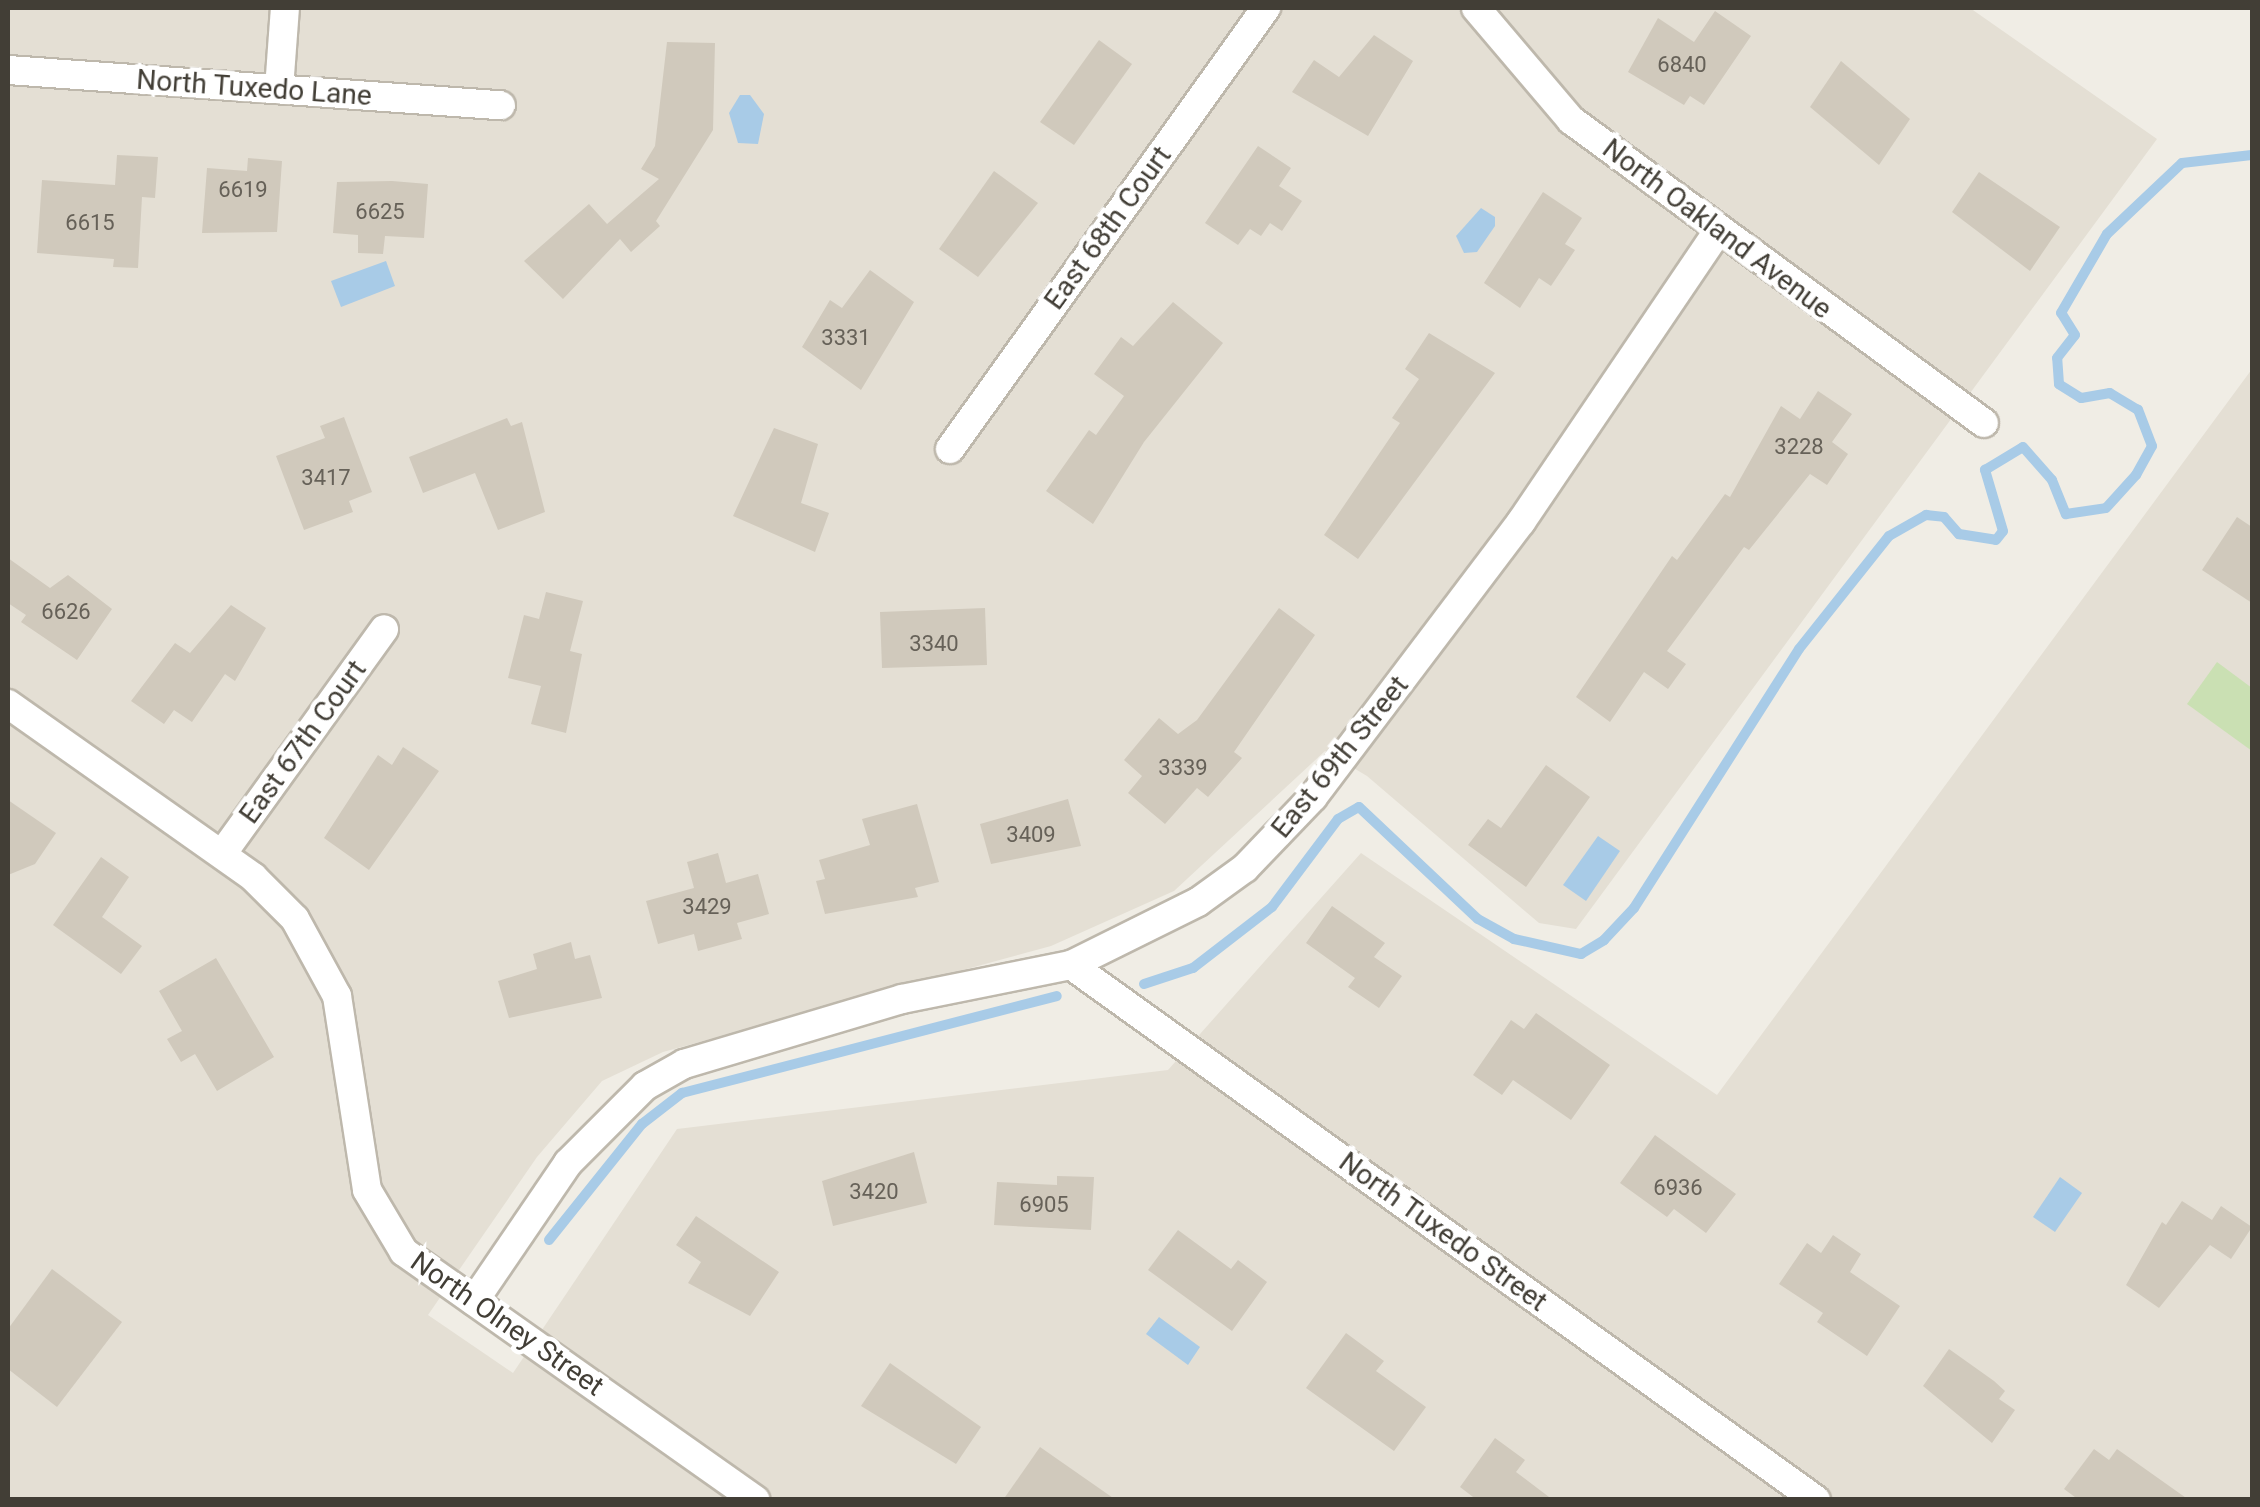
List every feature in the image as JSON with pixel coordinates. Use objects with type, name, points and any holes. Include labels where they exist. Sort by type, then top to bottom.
[{"type":"street","points":[[279,89],[285,8]]},
{"type":"street","name":"East 68th Court","points":[[950,449],[1266,8]]},
{"type":"street","name":"North Oakland Avenue","points":[[1476,8],[1556,107],[1717,232],[1984,423]]},
{"type":"street","name":"North Tuxedo Lane","points":[[8,70],[502,105]]},
{"type":"street","name":"East 69th Street","points":[[474,1301],[594,1133],[645,1086],[684,1064],[902,999],[1071,965],[1198,902],[1245,868],[1300,811],[1521,522],[1717,232]]},
{"type":"street","name":"East 67th Court","points":[[222,854],[384,629]]},
{"type":"street","name":"North Olney Street","points":[[8,704],[222,854],[296,919],[332,982],[364,1178],[382,1224],[413,1260],[756,1500]]},
{"type":"street","name":"North Tuxedo Street","points":[[1071,965],[1816,1500]]},
{"type":"shaded area","points":[[8,8],[1970,8],[2157,139],[1576,929],[1539,923],[1367,776],[1325,751],[1174,891],[1051,946],[663,1052],[602,1081],[537,1157],[428,1315],[513,1373],[677,1129],[1168,1070],[1361,853],[1717,1095],[2252,369],[2252,1499],[8,1500]]},
{"type":"green space","points":[[2217,662],[2252,688],[2252,751],[2187,704]]},
{"type":"water","points":[[740,95],[750,95],[764,114],[758,144],[738,143],[729,113]]},
{"type":"water","points":[[1481,208],[1495,217],[1495,226],[1477,252],[1464,253],[1456,236]]},
{"type":"water","points":[[386,261],[395,286],[341,307],[331,281]]},
{"type":"water","points":[[1598,836],[1620,851],[1586,901],[1563,885]]},
{"type":"water","points":[[2060,1177],[2082,1193],[2055,1232],[2033,1217]]},
{"type":"water","points":[[1159,1317],[1200,1347],[1188,1365],[1146,1334]]},
{"type":"building","points":[[1715,11],[1751,36],[1704,105],[1690,96],[1684,105],[1628,72],[1658,18],[1694,42]]},
{"type":"building","points":[[1374,35],[1413,61],[1368,136],[1292,92],[1314,60],[1339,77]]},
{"type":"building","points":[[1099,40],[1132,64],[1074,145],[1040,122]]},
{"type":"building","points":[[667,42],[715,43],[713,130],[656,221],[660,226],[631,252],[620,239],[563,299],[524,261],[589,204],[607,224],[659,179],[641,169],[655,146]]},
{"type":"building","points":[[1841,61],[1910,119],[1879,165],[1810,107]]},
{"type":"building","points":[[1258,146],[1291,168],[1279,186],[1302,201],[1282,231],[1270,223],[1261,236],[1250,229],[1238,245],[1205,223]]},
{"type":"building","points":[[117,155],[158,157],[155,198],[142,197],[138,268],[113,267],[114,259],[37,253],[42,180],[115,185]]},
{"type":"building","points":[[248,158],[282,161],[277,232],[202,233],[207,168],[247,171]]},
{"type":"building","points":[[994,171],[1038,203],[978,277],[939,249]]},
{"type":"building","points":[[1979,172],[2060,227],[2030,271],[1952,212]]},
{"type":"building","points":[[337,182],[428,184],[424,238],[385,236],[383,254],[358,253],[358,235],[333,233]]},
{"type":"building","points":[[1543,192],[1582,218],[1565,244],[1575,250],[1551,286],[1539,278],[1520,308],[1484,283]]},
{"type":"building","points":[[870,270],[914,302],[861,390],[802,347],[830,300],[842,308]]},
{"type":"building","points":[[1173,302],[1223,343],[1144,442],[1093,524],[1046,491],[1089,430],[1096,435],[1124,396],[1094,374],[1121,337],[1133,346]]},
{"type":"building","points":[[1429,333],[1495,373],[1358,559],[1324,535],[1400,423],[1392,418],[1419,379],[1405,369]]},
{"type":"building","points":[[1818,391],[1852,414],[1832,442],[1848,454],[1827,485],[1810,474],[1749,550],[1744,547],[1667,651],[1686,664],[1668,689],[1644,672],[1610,722],[1576,697],[1672,556],[1677,560],[1725,494],[1730,497],[1781,406],[1800,419]]},
{"type":"building","points":[[344,417],[372,492],[349,501],[353,512],[304,530],[276,456],[325,438],[320,426]]},
{"type":"building","points":[[507,418],[511,426],[522,422],[545,512],[498,530],[475,473],[423,493],[409,457]]},
{"type":"building","points":[[774,428],[818,444],[801,503],[829,513],[815,552],[733,516]]},
{"type":"building","points":[[2237,517],[2252,527],[2252,603],[2202,570]]},
{"type":"building","points":[[8,558],[50,588],[68,575],[112,609],[77,660],[21,622],[26,615],[8,603]]},
{"type":"building","points":[[546,592],[583,601],[570,651],[582,654],[566,733],[531,724],[541,686],[508,678],[524,615],[539,619]]},
{"type":"building","points":[[231,605],[266,628],[235,681],[225,674],[192,722],[174,710],[164,724],[131,701],[175,643],[190,653]]},
{"type":"building","points":[[985,608],[987,665],[882,668],[880,612]]},
{"type":"building","points":[[1279,608],[1315,635],[1234,752],[1242,758],[1208,797],[1197,788],[1165,824],[1128,793],[1142,776],[1124,760],[1159,718],[1178,734],[1197,720]]},
{"type":"building","points":[[403,747],[439,771],[369,870],[324,838],[378,755],[392,765]]},
{"type":"building","points":[[1546,765],[1590,797],[1526,887],[1468,845],[1488,819],[1501,828]]},
{"type":"building","points":[[1068,799],[1081,846],[991,864],[980,824]]},
{"type":"building","points":[[8,800],[56,833],[35,864],[8,875]]},
{"type":"building","points":[[917,804],[939,882],[915,888],[918,897],[825,914],[816,881],[825,879],[819,860],[870,845],[862,819]]},
{"type":"building","points":[[718,853],[726,883],[758,874],[769,914],[737,923],[742,939],[698,951],[694,934],[658,944],[646,901],[694,888],[687,862]]},
{"type":"building","points":[[101,857],[129,877],[102,917],[142,946],[121,974],[53,925]]},
{"type":"building","points":[[1332,906],[1385,943],[1374,957],[1402,976],[1379,1008],[1348,987],[1355,978],[1306,943]]},
{"type":"building","points":[[571,942],[575,959],[590,955],[602,998],[509,1018],[498,981],[537,969],[533,954]]},
{"type":"building","points":[[216,958],[274,1057],[217,1091],[195,1054],[181,1062],[167,1039],[182,1031],[159,991]]},
{"type":"building","points":[[1536,1013],[1610,1065],[1571,1120],[1513,1080],[1502,1095],[1473,1075],[1511,1020],[1524,1029]]},
{"type":"building","points":[[1655,1135],[1736,1194],[1706,1233],[1674,1209],[1667,1217],[1620,1183]]},
{"type":"building","points":[[914,1152],[927,1203],[833,1226],[822,1181]]},
{"type":"building","points":[[1057,1176],[1094,1177],[1091,1230],[994,1225],[997,1182],[1057,1185]]},
{"type":"building","points":[[2182,1201],[2212,1220],[2221,1206],[2252,1227],[2231,1259],[2210,1245],[2159,1308],[2126,1285],[2162,1222],[2166,1225]]},
{"type":"building","points":[[696,1216],[779,1272],[750,1316],[688,1283],[701,1262],[676,1245]]},
{"type":"building","points":[[1178,1230],[1231,1269],[1238,1260],[1267,1282],[1232,1331],[1148,1270]]},
{"type":"building","points":[[1833,1235],[1861,1254],[1850,1272],[1900,1306],[1867,1356],[1817,1322],[1823,1313],[1779,1284],[1807,1243],[1821,1253]]},
{"type":"building","points":[[52,1269],[122,1322],[57,1407],[8,1369],[8,1329]]},
{"type":"building","points":[[1346,1333],[1384,1361],[1376,1371],[1426,1407],[1394,1451],[1306,1388]]},
{"type":"building","points":[[1949,1349],[2005,1391],[1999,1399],[2015,1410],[1992,1443],[1923,1386]]},
{"type":"building","points":[[890,1363],[981,1427],[956,1464],[861,1406]]},
{"type":"building","points":[[1495,1438],[1525,1460],[1516,1472],[1553,1500],[1477,1500],[1460,1487]]},
{"type":"building","points":[[1040,1447],[1116,1500],[1003,1500]]},
{"type":"building","points":[[2094,1449],[2109,1460],[2117,1449],[2189,1500],[2079,1500],[2064,1489]]},
{"type":"waterway","points":[[1144,984],[1193,968],[1272,907],[1338,819],[1359,807],[1478,919],[1514,939],[1581,954],[1604,940],[1634,908],[1799,649],[1889,536],[1926,515],[1944,517],[1959,534],[1996,540],[2003,531],[1985,470],[2023,447],[2052,480],[2066,514],[2106,508],[2136,475],[2152,446],[2138,410],[2110,393],[2081,398],[2059,384],[2057,358],[2075,335],[2061,313],[2107,234],[2182,163],[2252,155]]},
{"type":"waterway","points":[[549,1240],[642,1124],[682,1093],[1057,996]]}]
